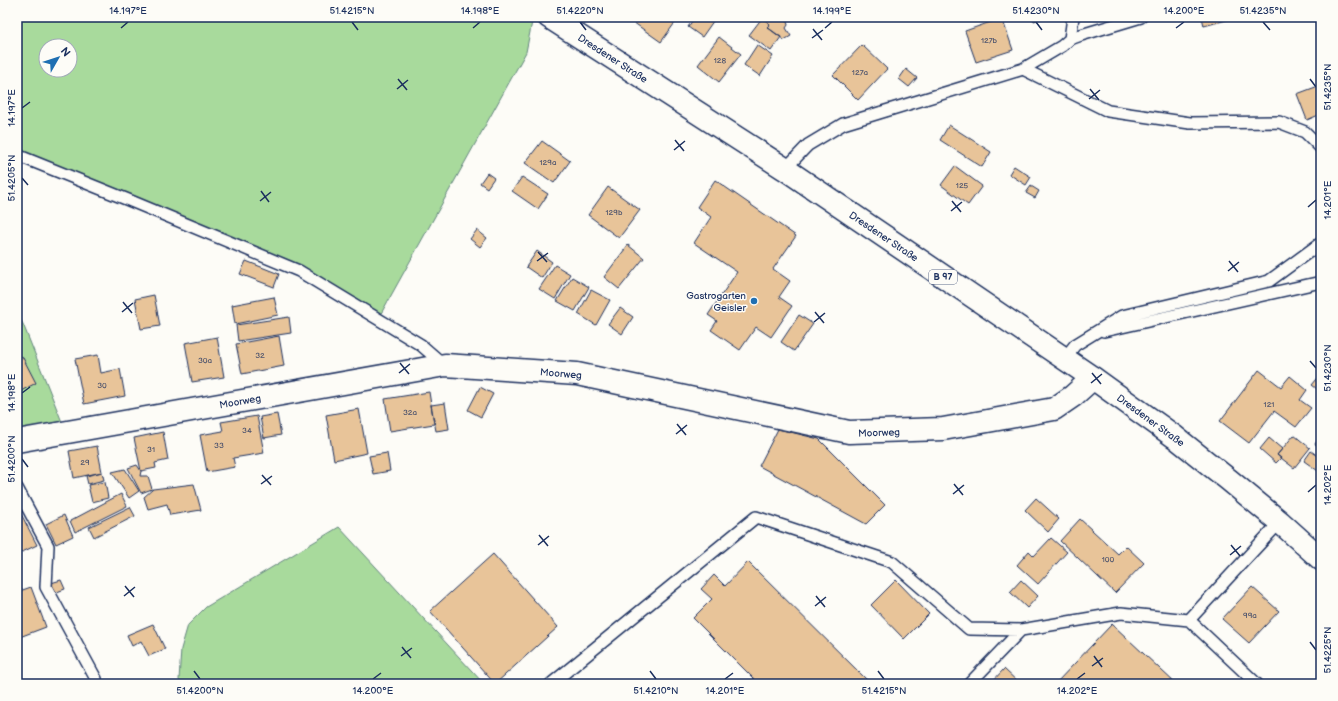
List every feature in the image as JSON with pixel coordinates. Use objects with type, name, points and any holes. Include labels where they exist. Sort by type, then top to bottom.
[{"type":"street","name":"Dresdener Straße","points":[[549,17],[785,170],[1093,378],[1175,437],[1280,522],[1321,559]]},
{"type":"street","name":"Moorweg","points":[[17,441],[445,365],[577,374],[849,432],[943,429],[1054,408],[1074,396],[1093,378]]},
{"type":"lane","points":[[1070,40],[1073,17]]},
{"type":"lane","points":[[785,170],[808,145],[843,124],[1023,69],[1081,34],[1141,17]]},
{"type":"lane","points":[[1023,69],[1108,111],[1190,123],[1279,122],[1306,132],[1321,148]]},
{"type":"lane","points":[[17,156],[126,199],[299,271],[421,345],[445,365]]},
{"type":"lane","points":[[1064,359],[1075,345],[1122,316],[1269,282],[1321,243]]},
{"type":"lane","points":[[1094,333],[1321,282]]},
{"type":"lane","points":[[17,488],[48,546],[46,587],[96,678]]},
{"type":"lane","points":[[551,684],[756,517],[892,562],[969,629],[1021,630],[1121,613],[1189,620],[1257,684]]},
{"type":"lane","points":[[1189,620],[1280,522]]},
{"type":"lane","points":[[968,684],[1021,630]]},
{"type":"green space","points":[[17,17],[533,17],[526,52],[378,319],[299,271],[17,155]]},
{"type":"green space","points":[[17,313],[23,324],[66,432],[17,441]]},
{"type":"green space","points":[[339,527],[484,684],[181,684],[179,680],[181,649],[188,625],[206,607]]},
{"type":"building","points":[[633,17],[672,17],[677,20],[661,42],[630,20]]},
{"type":"building","points":[[695,17],[716,17],[702,37],[688,27]]},
{"type":"building","points":[[761,17],[786,17],[788,25],[786,28],[791,36],[784,40],[767,27],[770,24]]},
{"type":"building","points":[[1033,17],[1046,17],[1034,21]]},
{"type":"building","points":[[1202,17],[1238,17],[1204,26]]},
{"type":"building","points":[[762,18],[770,24],[767,27],[781,37],[771,51],[749,35]]},
{"type":"building","points":[[1002,18],[1013,50],[976,62],[965,31]]},
{"type":"building","points":[[719,37],[741,54],[719,82],[698,65]]},
{"type":"building","points":[[757,45],[773,56],[760,76],[744,65]]},
{"type":"building","points":[[862,45],[887,69],[858,100],[833,75]]},
{"type":"building","points":[[906,69],[917,78],[909,87],[899,79]]},
{"type":"building","points":[[1321,85],[1321,114],[1307,120],[1297,94]]},
{"type":"building","points":[[949,125],[991,152],[982,167],[940,140]]},
{"type":"building","points":[[542,141],[570,161],[554,183],[525,163]]},
{"type":"building","points":[[955,166],[982,186],[968,205],[941,185]]},
{"type":"building","points":[[1014,166],[1031,177],[1026,185],[1009,174]]},
{"type":"building","points":[[487,173],[494,178],[487,188],[480,183]]},
{"type":"building","points":[[522,177],[548,194],[538,209],[512,191]]},
{"type":"building","points":[[715,180],[796,236],[773,269],[790,281],[779,297],[792,306],[771,337],[756,327],[740,350],[711,330],[717,321],[708,315],[737,272],[694,243],[711,217],[697,207]]},
{"type":"building","points":[[1031,186],[1039,191],[1035,198],[1026,193]]},
{"type":"building","points":[[608,187],[640,210],[619,238],[588,215]]},
{"type":"building","points":[[477,230],[487,238],[480,247],[470,239]]},
{"type":"building","points":[[628,245],[644,258],[619,289],[604,277]]},
{"type":"building","points":[[537,251],[552,262],[542,278],[526,267]]},
{"type":"building","points":[[246,261],[279,274],[274,287],[240,274]]},
{"type":"building","points":[[555,265],[570,274],[555,299],[539,289]]},
{"type":"building","points":[[572,277],[589,287],[575,311],[557,301]]},
{"type":"building","points":[[591,290],[610,300],[596,325],[578,314]]},
{"type":"building","points":[[154,295],[160,326],[141,329],[135,299]]},
{"type":"building","points":[[274,297],[278,315],[235,324],[232,305]]},
{"type":"building","points":[[620,308],[633,317],[622,334],[608,324]]},
{"type":"building","points":[[799,315],[813,324],[794,351],[781,342]]},
{"type":"building","points":[[289,317],[291,333],[238,341],[236,325]]},
{"type":"building","points":[[279,336],[284,366],[242,374],[236,344]]},
{"type":"building","points":[[217,337],[224,377],[192,382],[185,343]]},
{"type":"building","points":[[98,355],[101,373],[120,369],[125,396],[84,404],[75,359]]},
{"type":"building","points":[[22,356],[36,383],[17,393],[17,359]]},
{"type":"building","points":[[1259,370],[1281,387],[1290,376],[1307,390],[1300,400],[1311,408],[1296,427],[1274,411],[1249,443],[1220,421]]},
{"type":"building","points":[[1321,374],[1321,392],[1312,385]]},
{"type":"building","points":[[480,387],[493,394],[481,417],[468,410]]},
{"type":"building","points":[[429,392],[434,424],[390,431],[385,399]]},
{"type":"building","points":[[445,403],[449,429],[436,431],[431,405]]},
{"type":"building","points":[[359,409],[367,453],[334,460],[326,415]]},
{"type":"building","points":[[277,414],[281,435],[264,438],[260,417]]},
{"type":"building","points":[[257,416],[264,453],[233,458],[235,467],[207,472],[200,435],[223,431],[221,422]]},
{"type":"building","points":[[778,429],[819,439],[885,505],[866,524],[759,466]]},
{"type":"building","points":[[163,432],[168,460],[155,463],[156,468],[141,471],[134,438]]},
{"type":"building","points":[[1294,435],[1310,448],[1294,468],[1277,455]]},
{"type":"building","points":[[1321,435],[1321,448],[1315,444]]},
{"type":"building","points":[[1269,438],[1282,449],[1277,455],[1281,458],[1276,463],[1260,449]]},
{"type":"building","points":[[97,446],[102,472],[74,478],[69,451]]},
{"type":"building","points":[[1311,451],[1321,458],[1321,473],[1304,461]]},
{"type":"building","points":[[387,453],[390,471],[373,474],[369,456]]},
{"type":"building","points":[[137,465],[141,471],[140,476],[148,476],[152,489],[141,493],[128,468]]},
{"type":"building","points":[[125,469],[139,491],[129,498],[112,472]]},
{"type":"building","points":[[102,472],[104,480],[88,484],[86,476]]},
{"type":"building","points":[[105,482],[108,498],[92,502],[88,485]]},
{"type":"building","points":[[194,484],[201,510],[170,515],[167,504],[148,509],[144,497],[153,489]]},
{"type":"building","points":[[121,494],[127,506],[75,532],[70,521]]},
{"type":"building","points":[[1036,498],[1059,519],[1048,532],[1025,510]]},
{"type":"building","points":[[17,506],[37,545],[18,554],[17,552]]},
{"type":"building","points":[[130,507],[135,516],[94,537],[89,527]]},
{"type":"building","points":[[64,515],[73,536],[56,544],[46,524]]},
{"type":"building","points":[[1080,519],[1118,554],[1126,546],[1144,563],[1115,593],[1060,541]]},
{"type":"building","points":[[1051,538],[1067,552],[1038,584],[1017,565],[1029,551],[1034,556]]},
{"type":"building","points":[[493,554],[558,627],[495,684],[430,611]]},
{"type":"building","points":[[748,562],[871,684],[759,684],[693,618],[712,599],[701,589],[714,575],[725,586]]},
{"type":"building","points":[[61,580],[65,589],[54,593],[51,583]]},
{"type":"building","points":[[896,580],[929,614],[904,639],[871,605]]},
{"type":"building","points":[[1021,580],[1038,596],[1027,608],[1010,592]]},
{"type":"building","points":[[31,587],[46,627],[17,638],[17,592]]},
{"type":"building","points":[[1252,587],[1279,611],[1249,643],[1222,619]]},
{"type":"building","points":[[153,624],[165,649],[149,656],[141,641],[132,646],[127,635]]},
{"type":"building","points":[[1112,624],[1176,684],[1056,683]]},
{"type":"building","points":[[1004,669],[1020,684],[990,684]]},
{"type":"place","name":"Gastrogarten Geisler","points":[[754,301]]}]
